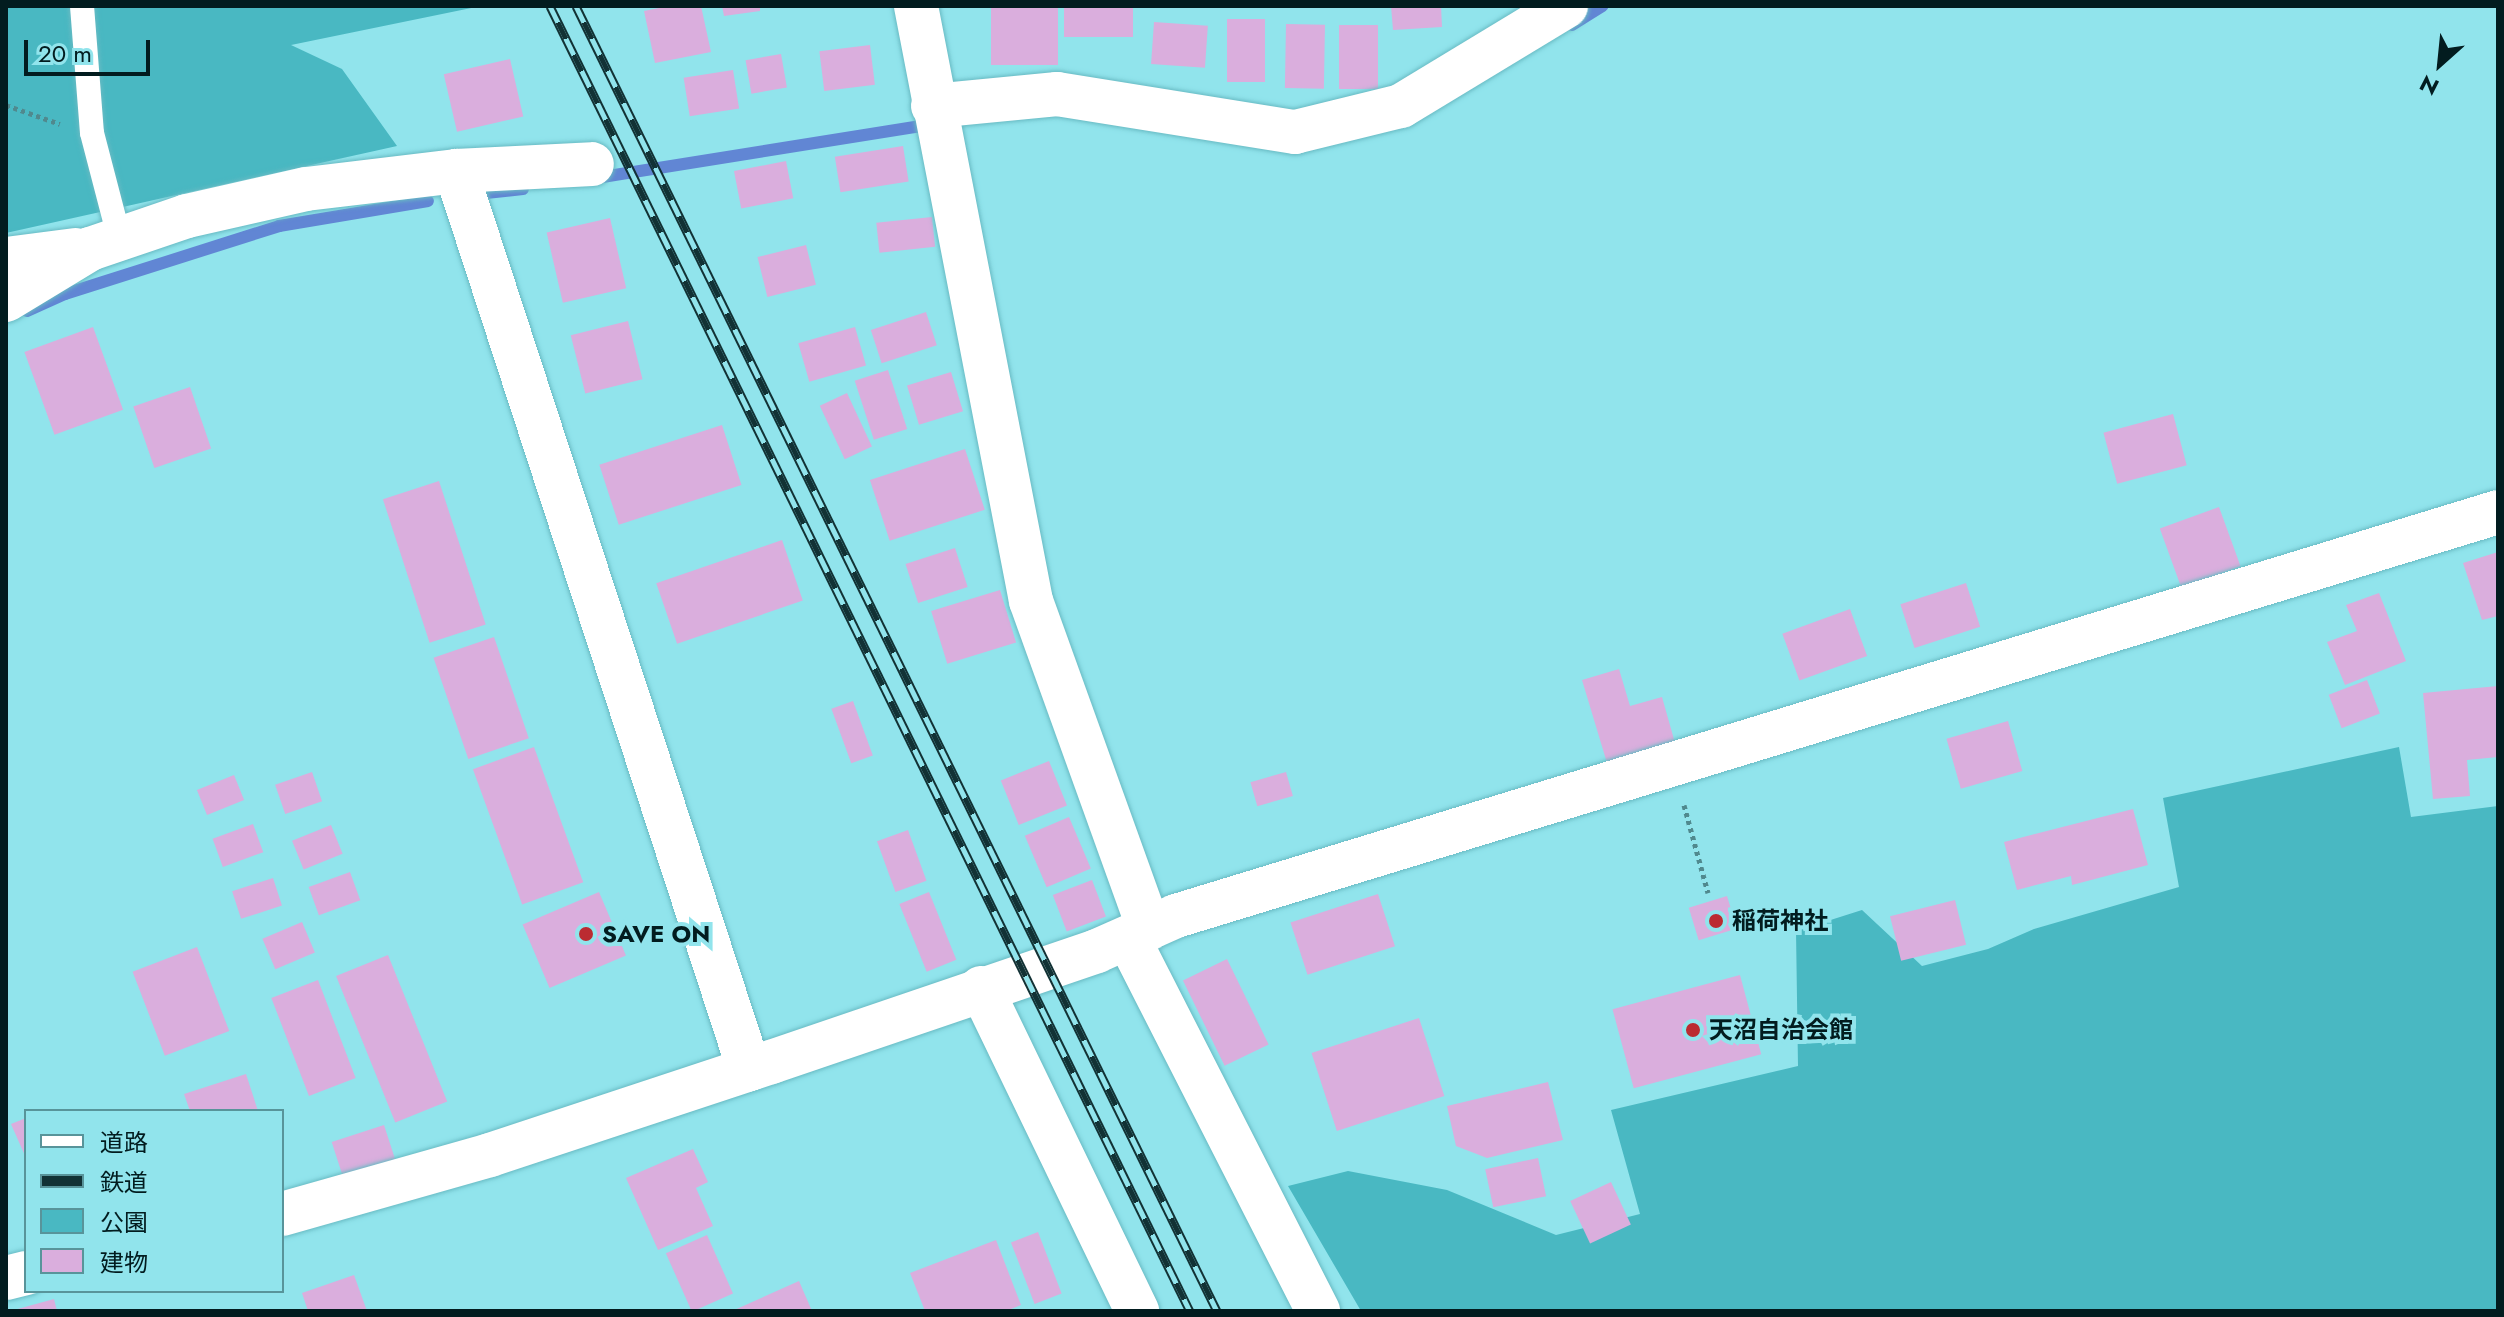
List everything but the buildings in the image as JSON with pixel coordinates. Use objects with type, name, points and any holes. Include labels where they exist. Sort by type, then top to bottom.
[{"type":"street","points":[[916,6],[1031,601],[1139,933],[1318,1311]]},
{"type":"street","points":[[933,106],[1057,94],[1295,132],[1401,106],[1559,8]]},
{"type":"street","points":[[6,259],[104,243],[306,189],[456,171],[592,164]]},
{"type":"street","points":[[456,171],[749,1069]]},
{"type":"street","points":[[6,300],[104,243]]},
{"type":"street","points":[[284,1213],[490,1155],[749,1069],[1139,933],[2498,512]]},
{"type":"street","points":[[981,988],[1137,1311]]},
{"type":"lane","points":[[82,6],[104,243]]},
{"type":"path","points":[[6,105],[92,133]]},
{"type":"path","points":[[1673,768],[1708,893]]},
{"type":"green space","points":[[6,6],[481,6],[291,45],[342,69],[397,146],[6,233]]},
{"type":"green space","points":[[2399,747],[2411,817],[2498,806],[2498,1311],[1361,1311],[1288,1186],[1348,1171],[1447,1190],[1556,1235],[1640,1214],[1611,1110],[1798,1066],[1796,931],[1862,910],[1922,966],[1988,949],[2034,929],[2179,887],[2163,798]]},
{"type":"waterway","points":[[1572,25],[1603,6]]},
{"type":"waterway","points":[[596,178],[921,126]]},
{"type":"waterway","points":[[486,193],[523,189]]},
{"type":"waterway","points":[[27,311],[65,294],[279,226],[428,201]]},
{"type":"railway","points":[[550,6],[1190,1311]]},
{"type":"railway","points":[[576,6],[1217,1311]]},
{"type":"place","name":"稲荷神社","points":[[1716,921]]},
{"type":"place","name":"SAVE ON","points":[[586,934]]},
{"type":"place","name":"天沼自治会館","points":[[1693,1030]]}]
